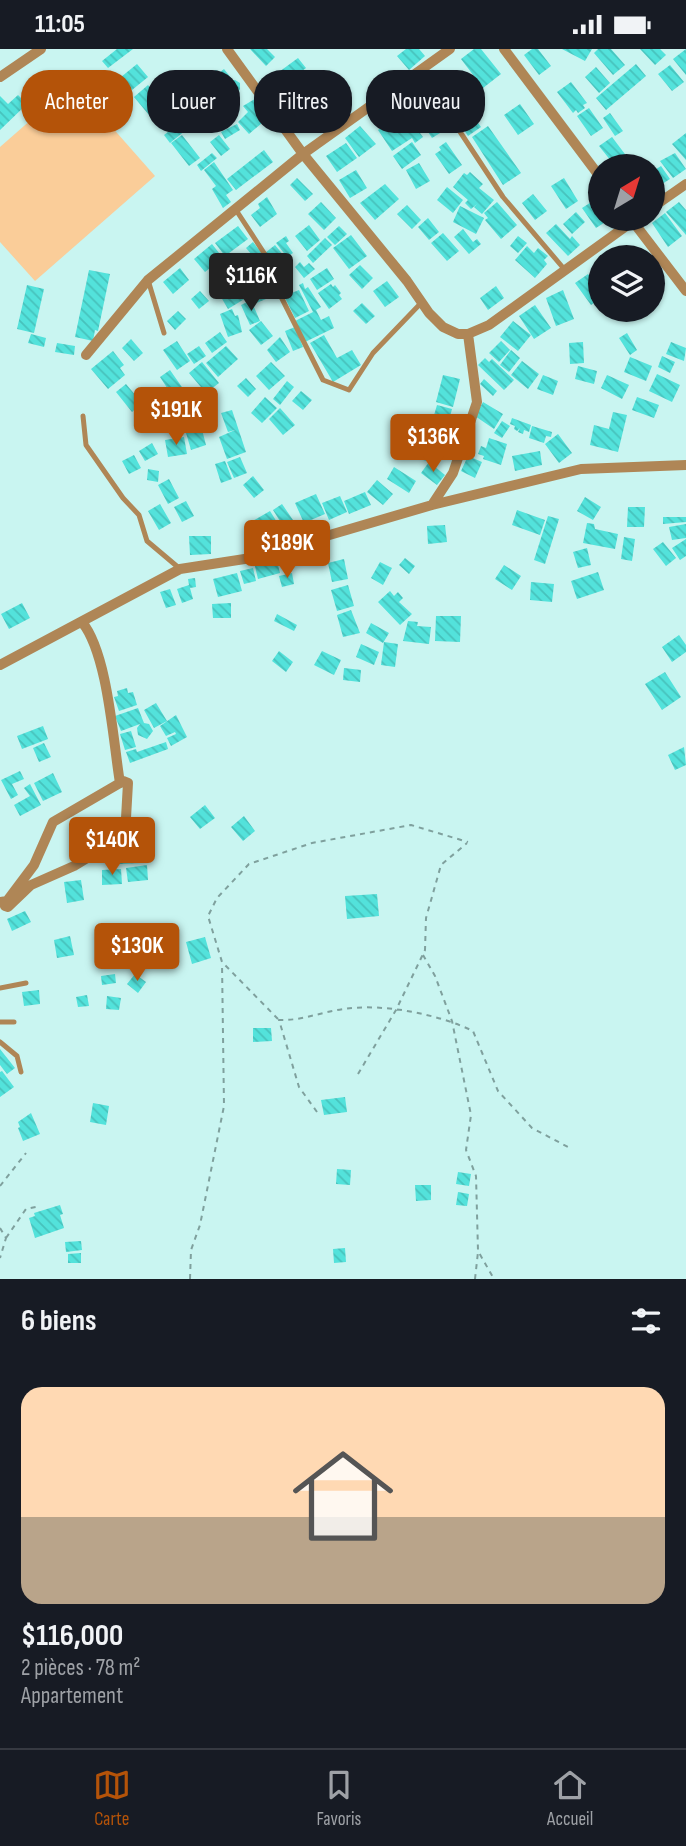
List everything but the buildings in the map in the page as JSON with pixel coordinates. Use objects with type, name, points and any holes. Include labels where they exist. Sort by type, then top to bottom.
[{"type":"street","points":[[0,77],[41,49]]},
{"type":"street","points":[[226,49],[303,154],[422,302],[443,327],[458,334],[468,334],[489,325],[619,231]]},
{"type":"street","points":[[421,70],[450,49]]},
{"type":"street","points":[[504,49],[588,161]]},
{"type":"street","points":[[86,355],[148,280],[303,154],[366,109]]},
{"type":"street","points":[[665,199],[686,184]]},
{"type":"street","points":[[642,231],[686,291]]},
{"type":"street","points":[[432,505],[453,473],[477,402],[468,334]]},
{"type":"street","points":[[0,664],[180,569],[251,558],[432,505],[581,469],[686,465]]},
{"type":"street","points":[[82,622],[91,632],[101,661],[120,783]]},
{"type":"street","points":[[122,781],[128,783],[126,818],[115,841],[74,866],[31,885],[8,907],[0,904],[7,901],[34,865],[53,822],[122,781]]},
{"type":"lane","points":[[461,133],[503,197],[565,270]]},
{"type":"lane","points":[[236,210],[266,257],[263,261],[276,290],[323,380],[349,390],[373,353],[422,302]]},
{"type":"lane","points":[[148,280],[164,333]]},
{"type":"lane","points":[[83,416],[86,445],[123,498],[139,515],[147,541],[180,569]]},
{"type":"lane","points":[[0,988],[26,983]]},
{"type":"lane","points":[[0,1022],[15,1022]]},
{"type":"lane","points":[[0,1042],[17,1056],[21,1072]]},
{"type":"path","points":[[190,1279],[191,1250],[200,1225],[223,1106],[222,962],[208,916],[217,898],[249,865],[313,843],[411,825],[468,842],[441,866],[426,918],[425,950],[396,1010],[358,1074]]},
{"type":"path","points":[[423,955],[435,976],[452,1021],[471,1115],[466,1150],[476,1176],[478,1251],[475,1279]]},
{"type":"path","points":[[222,962],[279,1020],[299,1087],[317,1112]]},
{"type":"path","points":[[279,1020],[295,1021],[324,1012],[374,1007],[452,1021],[473,1031],[498,1091],[506,1100],[532,1128],[568,1147]]},
{"type":"path","points":[[0,1186],[26,1153]]},
{"type":"path","points":[[0,1258],[6,1237],[26,1209],[36,1207]]},
{"type":"path","points":[[0,1229],[6,1237]]},
{"type":"path","points":[[478,1251],[494,1279]]},
{"type":"shaded area","points":[[21,129],[21,133],[117,133],[155,176],[35,281],[0,242],[0,147]]}]
